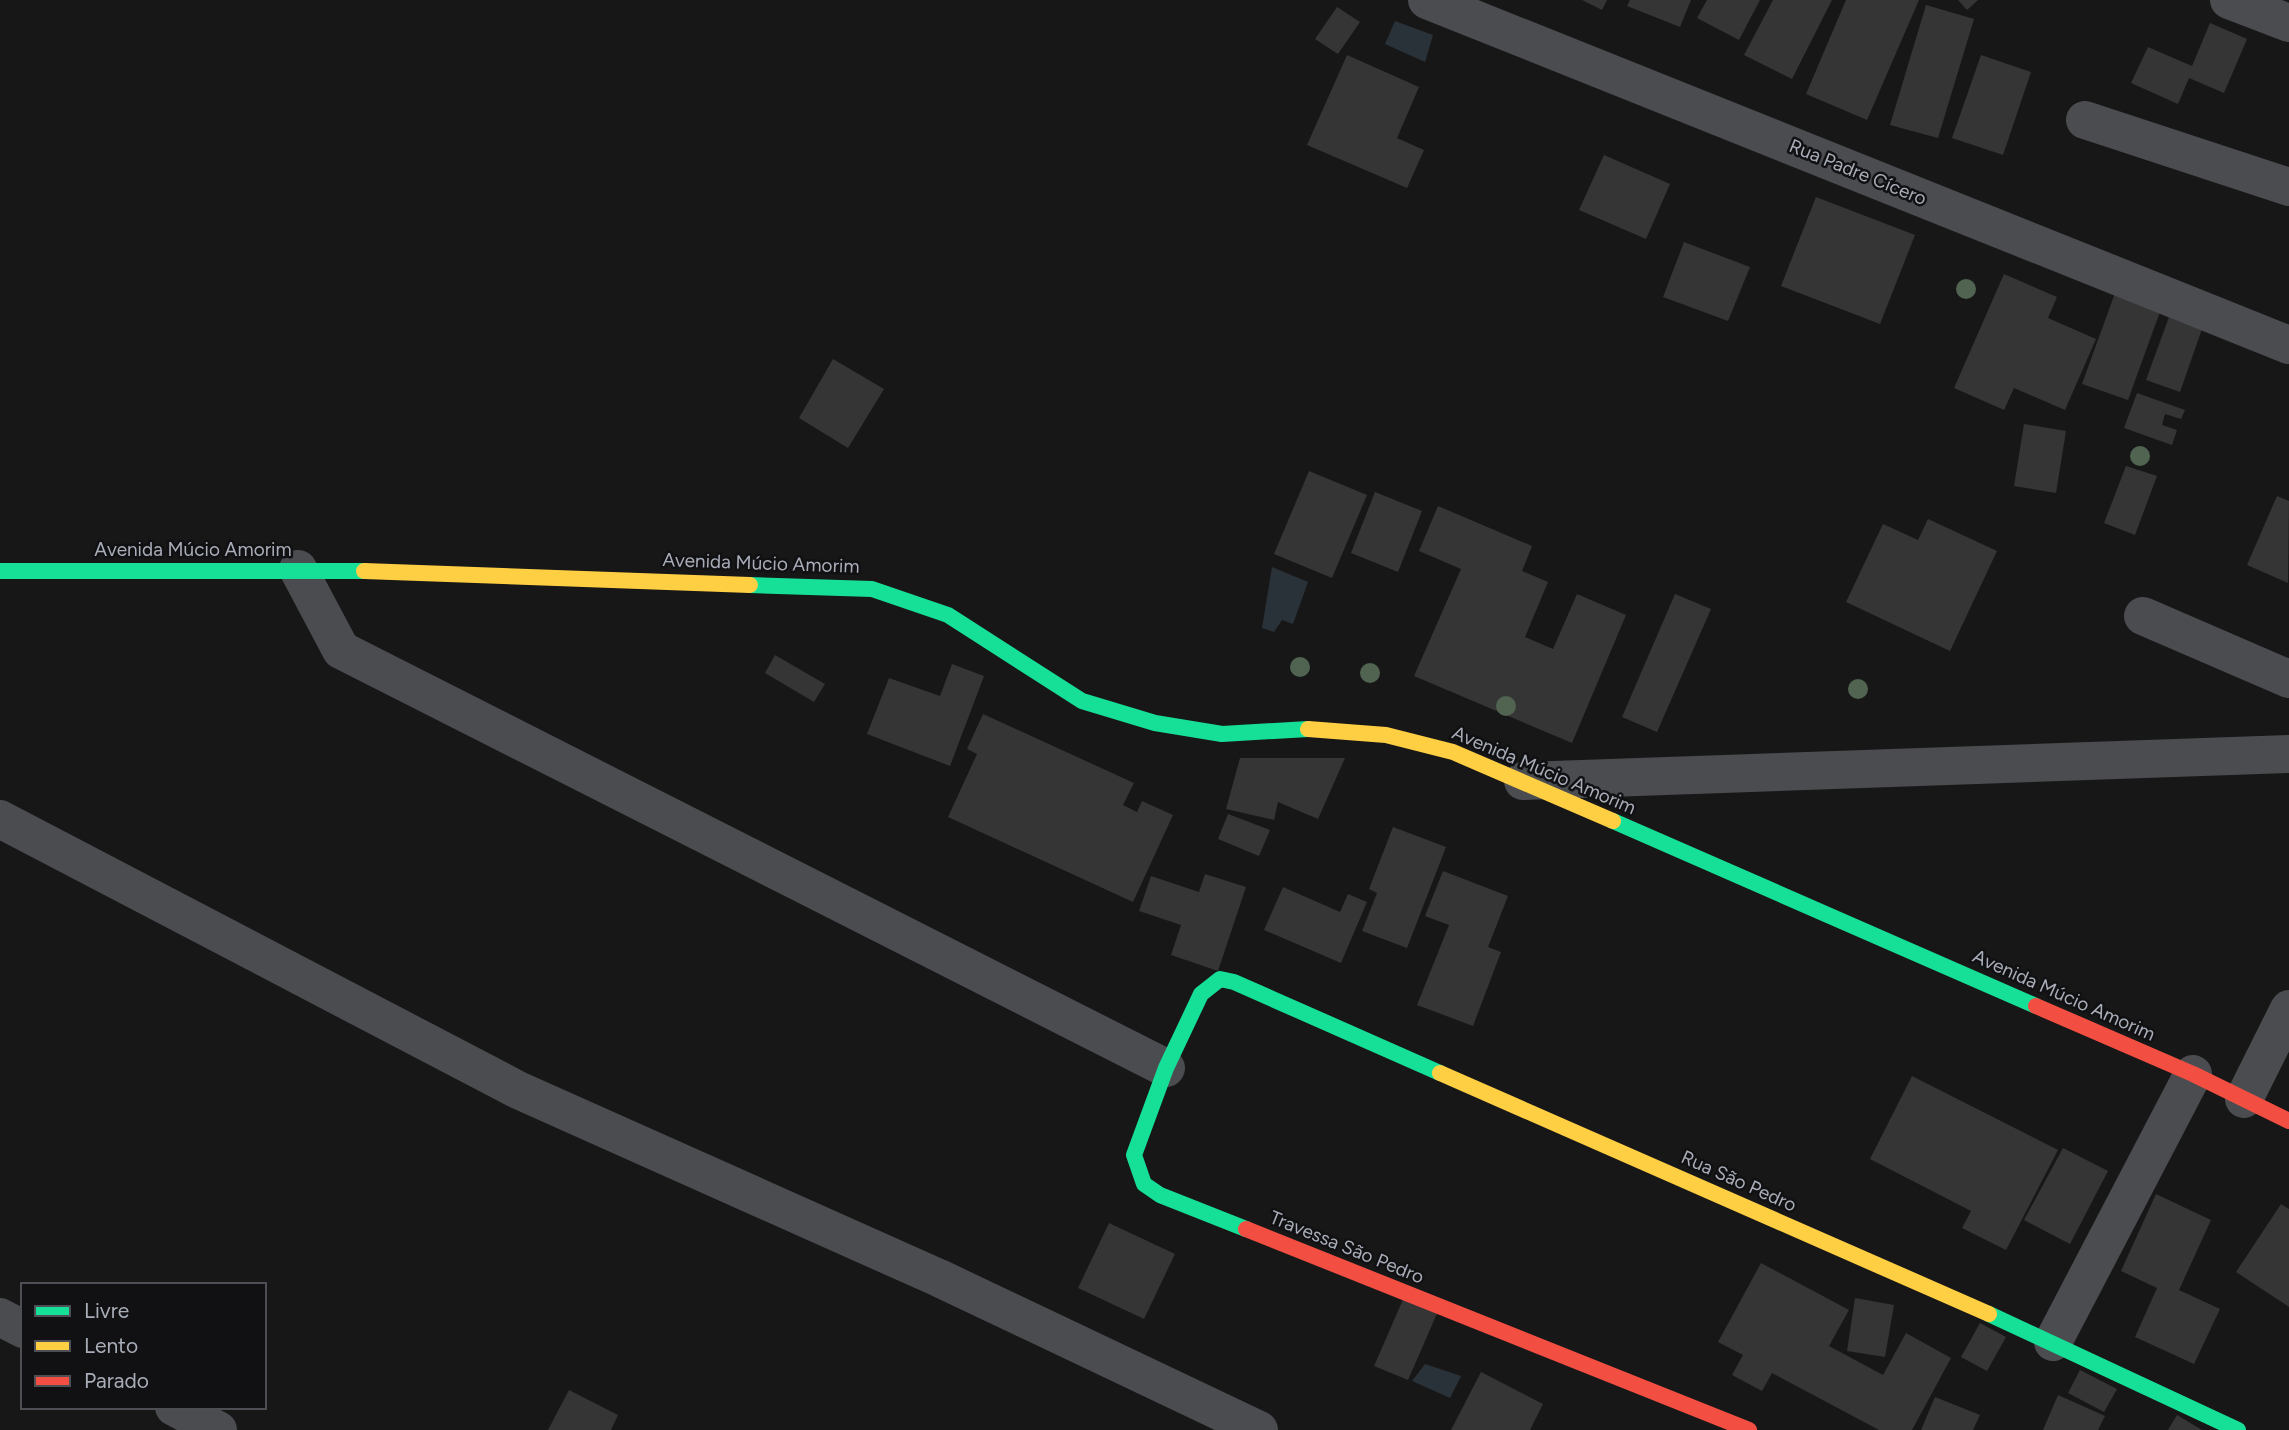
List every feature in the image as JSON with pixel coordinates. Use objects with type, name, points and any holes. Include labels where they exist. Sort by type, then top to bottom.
[{"type":"street","name":"Rua Padre Cícero","points":[[1427,0],[2289,345]]},
{"type":"street","points":[[2229,0],[2289,23]]},
{"type":"street","points":[[2085,120],[2289,187]]},
{"type":"street","points":[[298,569],[341,650],[1166,1068]]},
{"type":"street","name":"Avenida Múcio Amorim","points":[[0,571],[298,569],[872,589],[948,615],[1082,701],[1156,723],[1222,734],[1307,729],[1386,735],[1453,752],[2193,1074],[2289,1121]]},
{"type":"street","points":[[2143,616],[2289,679]]},
{"type":"street","points":[[1523,781],[2289,754]]},
{"type":"street","points":[[0,819],[518,1090],[939,1278],[1259,1430]]},
{"type":"street","name":"Travessa São Pedro","points":[[1220,979],[1201,993],[1166,1068],[1133,1155],[1144,1184],[1160,1195],[1749,1430]]},
{"type":"street","name":"Rua São Pedro","points":[[1220,979],[1234,982],[2053,1342],[2238,1430]]},
{"type":"street","points":[[2244,1100],[2289,1009]]},
{"type":"street","points":[[2053,1342],[2193,1074]]},
{"type":"street","points":[[0,1317],[21,1328]]},
{"type":"street","points":[[178,1409],[218,1430]]},
{"type":"shaded area","points":[[1395,21],[1433,35],[1425,62],[1385,44]]},
{"type":"shaded area","points":[[1272,567],[1308,582],[1293,624],[1282,620],[1274,632],[1262,628]]},
{"type":"shaded area","points":[[1425,1364],[1461,1376],[1450,1398],[1412,1381]]},
{"type":"building","points":[[1582,0],[1607,0],[1602,10]]},
{"type":"building","points":[[1630,0],[1691,0],[1680,27],[1627,6]]},
{"type":"building","points":[[1707,0],[1760,0],[1739,40],[1697,18]]},
{"type":"building","points":[[1773,0],[1832,0],[1792,79],[1744,55]]},
{"type":"building","points":[[1846,0],[1919,0],[1867,120],[1806,94]]},
{"type":"building","points":[[1958,0],[1978,0],[1967,10]]},
{"type":"building","points":[[1926,5],[1974,19],[1938,138],[1890,125]]},
{"type":"building","points":[[1337,7],[1360,22],[1338,54],[1315,39]]},
{"type":"building","points":[[2210,23],[2247,39],[2224,93],[2189,78],[2178,104],[2131,83],[2148,47],[2192,66]]},
{"type":"building","points":[[1347,55],[1419,87],[1397,138],[1424,150],[1407,188],[1307,145]]},
{"type":"building","points":[[1981,55],[2031,72],[2003,155],[1952,138]]},
{"type":"building","points":[[1604,155],[1670,184],[1646,239],[1579,210]]},
{"type":"building","points":[[1816,197],[1915,235],[1880,324],[1781,286]]},
{"type":"building","points":[[1684,242],[1750,267],[1728,321],[1663,297]]},
{"type":"building","points":[[2004,274],[2057,297],[2048,318],[2096,339],[2065,410],[2014,388],[2004,410],[1954,388]]},
{"type":"building","points":[[2115,293],[2161,309],[2128,400],[2082,384]]},
{"type":"building","points":[[2169,317],[2202,329],[2180,392],[2146,380]]},
{"type":"building","points":[[833,359],[884,389],[848,448],[799,418]]},
{"type":"building","points":[[2137,393],[2185,410],[2181,419],[2165,414],[2162,425],[2177,430],[2172,445],[2124,428]]},
{"type":"building","points":[[2024,424],[2066,431],[2056,493],[2014,486]]},
{"type":"building","points":[[2126,466],[2157,476],[2135,535],[2104,523]]},
{"type":"building","points":[[1309,471],[1367,495],[1332,578],[1274,554]]},
{"type":"building","points":[[1375,492],[1422,511],[1398,572],[1351,553]]},
{"type":"building","points":[[2277,496],[2289,501],[2288,583],[2247,565]]},
{"type":"building","points":[[1438,506],[1532,546],[1522,571],[1548,582],[1525,637],[1553,649],[1577,594],[1626,615],[1572,743],[1414,676],[1461,569],[1419,551]]},
{"type":"building","points":[[1928,519],[1997,551],[1950,651],[1846,602],[1883,524],[1918,540]]},
{"type":"building","points":[[1675,594],[1711,609],[1657,732],[1622,717]]},
{"type":"building","points":[[775,655],[825,684],[814,702],[765,673]]},
{"type":"building","points":[[952,664],[984,676],[950,766],[867,734],[889,678],[940,696]]},
{"type":"building","points":[[983,714],[1134,783],[1123,805],[1137,812],[1142,801],[1173,815],[1133,902],[948,817],[977,754],[967,749]]},
{"type":"building","points":[[1240,758],[1345,758],[1318,819],[1278,802],[1274,820],[1226,809]]},
{"type":"building","points":[[1228,814],[1270,830],[1259,856],[1218,839]]},
{"type":"building","points":[[1393,827],[1446,847],[1407,948],[1362,931],[1377,893],[1369,889]]},
{"type":"building","points":[[1443,871],[1508,896],[1488,947],[1501,952],[1473,1026],[1417,1005],[1449,925],[1425,916]]},
{"type":"building","points":[[1205,874],[1246,887],[1218,971],[1171,955],[1181,925],[1139,911],[1151,876],[1199,892]]},
{"type":"building","points":[[1283,887],[1340,912],[1348,894],[1367,902],[1341,963],[1264,930]]},
{"type":"building","points":[[1912,1076],[2058,1150],[2006,1250],[1962,1228],[1971,1211],[1870,1159]]},
{"type":"building","points":[[2063,1148],[2108,1171],[2070,1244],[2024,1220]]},
{"type":"building","points":[[2156,1194],[2211,1220],[2179,1290],[2220,1309],[2194,1364],[2135,1337],[2157,1288],[2121,1271]]},
{"type":"building","points":[[2281,1204],[2289,1209],[2289,1307],[2236,1272]]},
{"type":"building","points":[[1109,1223],[1175,1254],[1144,1319],[1078,1288]]},
{"type":"building","points":[[1761,1263],[1849,1310],[1829,1346],[1883,1375],[1906,1333],[1951,1358],[1912,1430],[1879,1430],[1772,1373],[1762,1391],[1732,1375],[1743,1355],[1718,1342]]},
{"type":"building","points":[[1405,1295],[1439,1309],[1408,1380],[1374,1366]]},
{"type":"building","points":[[1855,1298],[1894,1305],[1885,1357],[1847,1351]]},
{"type":"building","points":[[1980,1323],[2006,1337],[1987,1371],[1961,1357]]},
{"type":"building","points":[[2080,1370],[2117,1389],[2104,1412],[2068,1393]]},
{"type":"building","points":[[1481,1372],[1543,1404],[1530,1430],[1451,1430]]},
{"type":"building","points":[[569,1390],[618,1415],[611,1430],[548,1430]]},
{"type":"building","points":[[2058,1395],[2105,1416],[2098,1430],[2043,1430]]},
{"type":"building","points":[[1935,1397],[1980,1415],[1973,1430],[1921,1430]]},
{"type":"building","points":[[2177,1415],[2202,1430],[2168,1430]]},
{"type":"traffic: fast","points":[[0,571],[364,571]]},
{"type":"traffic: fast","points":[[750,585],[872,589],[948,615],[1082,701],[1155,723],[1222,734],[1308,729]]},
{"type":"traffic: fast","points":[[1613,821],[2036,1006]]},
{"type":"traffic: fast","points":[[1246,1229],[1160,1195],[1144,1184],[1134,1155],[1166,1068],[1201,994],[1220,979],[1234,982],[1440,1073]]},
{"type":"traffic: fast","points":[[1989,1314],[2238,1430]]},
{"type":"traffic: slow","points":[[364,571],[750,585]]},
{"type":"traffic: slow","points":[[1308,729],[1386,735],[1453,752],[1613,821]]},
{"type":"traffic: slow","points":[[1440,1073],[1989,1314]]},
{"type":"traffic: jam","points":[[2036,1006],[2193,1074],[2289,1121]]},
{"type":"traffic: jam","points":[[1246,1229],[1749,1430]]}]
